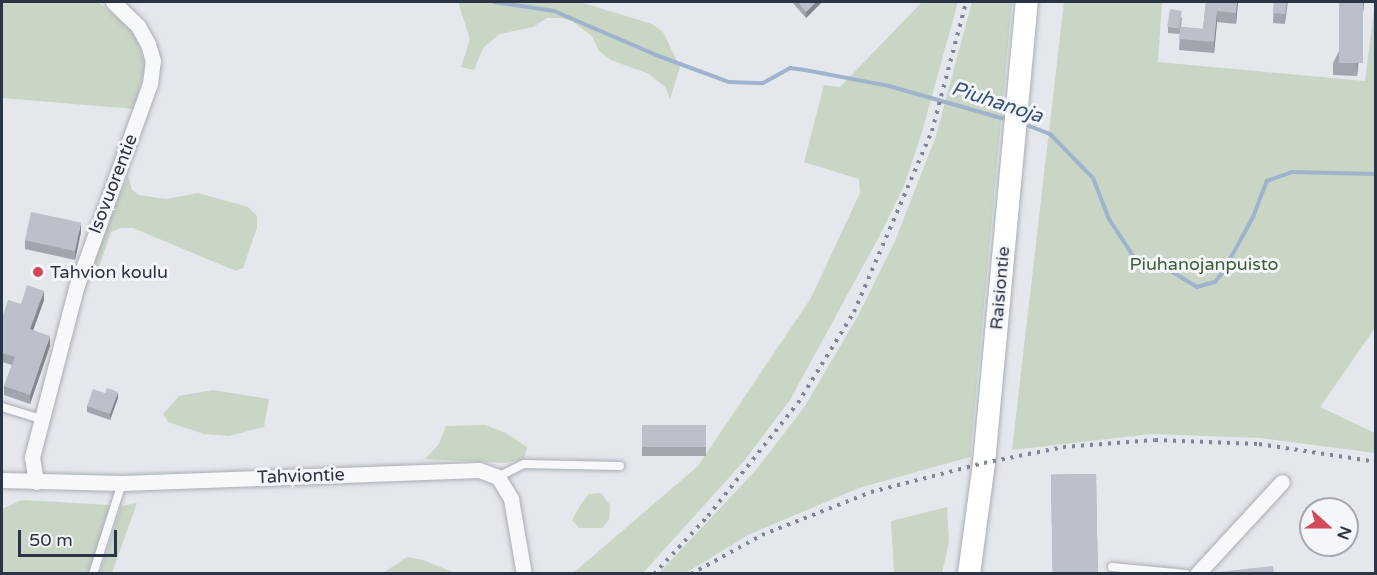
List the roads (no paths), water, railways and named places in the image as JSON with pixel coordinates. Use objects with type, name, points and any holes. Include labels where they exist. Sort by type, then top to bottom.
[{"type":"main road","name":"Raisiontie","points":[[969,573],[984,462],[1027,2]]},
{"type":"street","name":"Isovuorentie","points":[[36,482],[32,458],[40,419],[87,251],[150,84],[153,61],[148,44],[138,26],[113,2]]},
{"type":"street","name":"Tahviontie","points":[[2,480],[122,483],[454,468],[478,470],[498,477]]},
{"type":"street","points":[[498,477],[514,508],[524,573]]},
{"type":"street","points":[[1197,573],[1282,482]]},
{"type":"lane","points":[[2,407],[40,419]]},
{"type":"lane","points":[[498,477],[524,464],[620,466]]},
{"type":"lane","points":[[93,573],[122,483]]},
{"type":"lane","points":[[1112,567],[1186,573]]},
{"type":"waterway","name":"Piuhanoja","points":[[494,2],[554,11],[656,55],[729,82],[763,83],[790,68],[805,70],[889,86],[1008,120]]},
{"type":"waterway","name":"Piuhanoja","points":[[1024,124],[1050,134],[1093,178],[1109,219],[1134,257],[1169,270],[1197,287],[1215,282],[1223,272],[1253,217],[1267,181],[1292,172],[1376,174]]},
{"type":"railway","points":[[654,574],[708,516],[798,403],[854,312],[932,131],[966,2]]},
{"type":"railway","points":[[691,574],[762,535],[871,492],[984,463],[1063,447],[1155,440],[1259,444],[1376,462]]},
{"type":"place","name":"Tahvion koulu","points":[[38,272]]},
{"type":"park label","name":"Piuhanojanpuisto","points":[[1204,264]]}]
